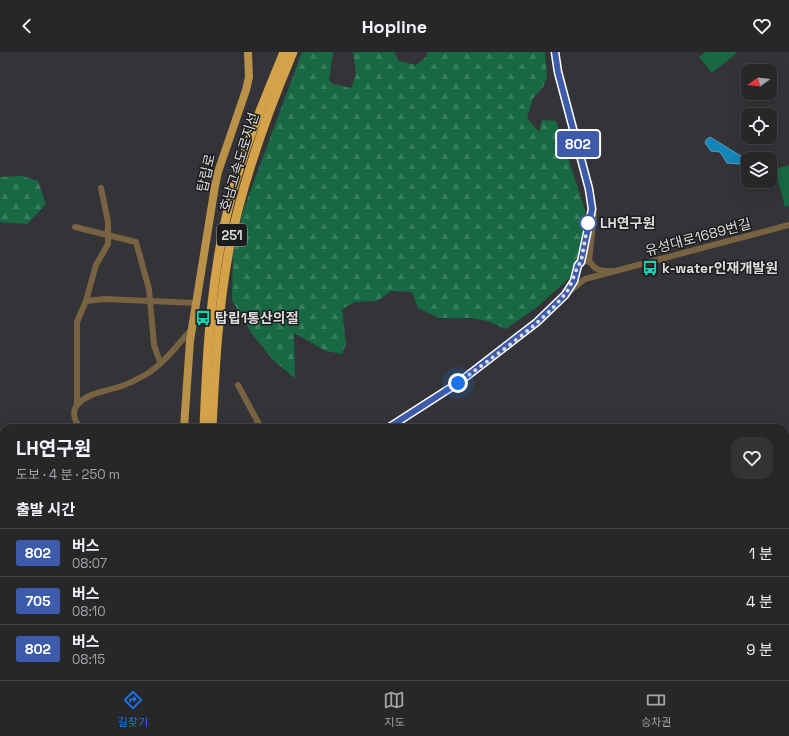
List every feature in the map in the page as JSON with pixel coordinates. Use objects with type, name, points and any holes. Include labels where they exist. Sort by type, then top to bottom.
[{"type":"highway","name":"호남고속도로지선","points":[[204,424],[211,303],[226,222],[232,195],[248,144],[284,52]]},
{"type":"highway","name":"호남고속도로지선","points":[[212,424],[221,303],[229,250],[241,197],[256,147],[274,97],[293,52]]},
{"type":"main road","name":"탑립로","points":[[184,424],[191,330],[218,172],[249,78],[248,52]]},
{"type":"street","points":[[555,52],[558,72],[589,189],[594,215],[589,261]]},
{"type":"street","points":[[78,424],[75,420],[74,412],[77,405],[77,322],[86,301],[96,265],[108,244],[108,222],[101,188]]},
{"type":"street","points":[[565,295],[574,281],[578,265],[581,262],[592,209]]},
{"type":"street","name":"유성대로1689번길","points":[[593,276],[606,275],[613,271],[789,225]]},
{"type":"street","points":[[75,227],[136,242],[149,289],[154,345],[160,362]]},
{"type":"street","points":[[581,262],[589,261]]},
{"type":"street","points":[[589,261],[595,267],[613,271]]},
{"type":"street","points":[[394,424],[458,383],[537,322],[565,295],[585,279],[593,276],[595,267]]},
{"type":"street","points":[[577,271],[580,277],[585,279]]},
{"type":"street","points":[[86,301],[105,299],[196,303]]},
{"type":"street","points":[[77,405],[96,393],[123,386],[145,375],[191,330]]},
{"type":"street","points":[[238,384],[259,424]]},
{"type":"green space","points":[[302,52],[333,52],[329,80],[333,84],[351,88],[356,75],[353,52],[394,52],[399,61],[416,65],[427,56],[427,52],[545,52],[547,78],[543,87],[533,98],[527,118],[539,132],[542,120],[556,121],[585,210],[585,226],[580,258],[576,263],[574,274],[536,308],[506,329],[488,321],[471,318],[439,318],[418,308],[412,292],[391,291],[377,301],[355,302],[342,309],[346,344],[342,354],[326,351],[294,333],[295,378],[274,361],[252,334],[232,300],[233,255],[243,211]]},
{"type":"green space","points":[[706,52],[737,53],[712,73],[699,57]]},
{"type":"green space","points":[[789,165],[789,206],[785,207],[777,177],[777,168]]},
{"type":"green space","points":[[22,176],[38,181],[46,204],[27,224],[0,222],[0,177]]},
{"type":"water","points":[[710,137],[741,156],[741,163],[727,163],[720,152],[711,151],[705,143]]},
{"type":"bus line","name":"802","points":[[394,424],[458,383],[537,322],[565,295],[574,281],[578,265],[581,262],[592,209],[589,189],[558,72],[555,52]]},
{"type":"place","name":"LH연구원","points":[[588,223]]},
{"type":"place","name":"k-water인재개발원","points":[[650,268]]},
{"type":"place","name":"탑립1통산의절","points":[[203,318]]},
{"type":"route","points":[[458,383],[537,322],[565,295],[574,281],[578,265],[581,262],[588,223]]}]
